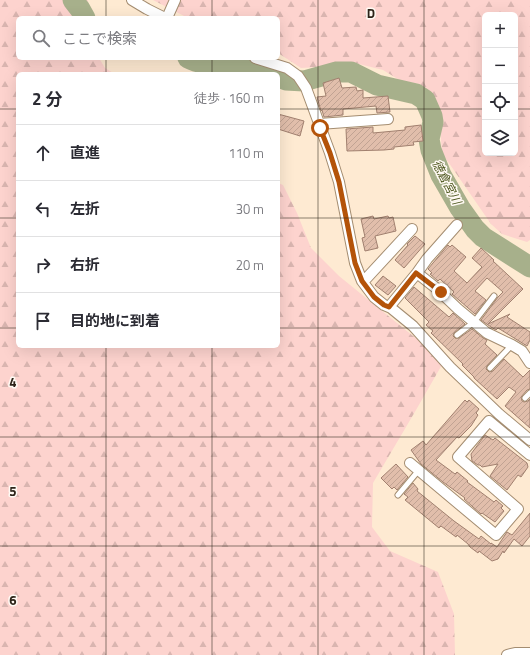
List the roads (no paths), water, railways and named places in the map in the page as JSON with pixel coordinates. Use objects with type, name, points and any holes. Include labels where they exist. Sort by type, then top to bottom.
[{"type":"street","points":[[132,0],[162,16]]},
{"type":"street","points":[[167,16],[175,0]]},
{"type":"street","points":[[261,60],[287,68],[298,76],[306,88],[339,182],[355,263],[363,282],[374,297],[399,314],[413,326],[450,366],[494,409],[530,440]]},
{"type":"street","points":[[319,124],[388,119]]},
{"type":"street","points":[[389,307],[457,224]]},
{"type":"street","points":[[363,282],[412,228]]},
{"type":"street","points":[[416,273],[436,288],[458,309],[490,335],[522,351],[530,363]]},
{"type":"street","points":[[410,463],[496,535],[518,509],[458,457],[489,421],[530,455]]},
{"type":"street","points":[[507,655],[515,653],[530,653]]},
{"type":"lane","points":[[457,336],[474,322],[494,296]]},
{"type":"lane","points":[[490,368],[512,345]]},
{"type":"lane","points":[[525,398],[530,394]]},
{"type":"lane","points":[[398,495],[419,470]]},
{"type":"waterway","name":"徳倉宮川","points":[[73,0],[84,16]]},
{"type":"waterway","name":"徳倉宮川","points":[[192,60],[207,63],[233,64],[255,68],[265,72]]},
{"type":"waterway","name":"徳倉宮川","points":[[280,78],[286,80],[304,81],[336,72],[351,72],[377,85],[416,94],[425,100],[433,122],[429,139],[431,150],[441,175],[460,208],[475,229],[483,237],[530,267]]}]
